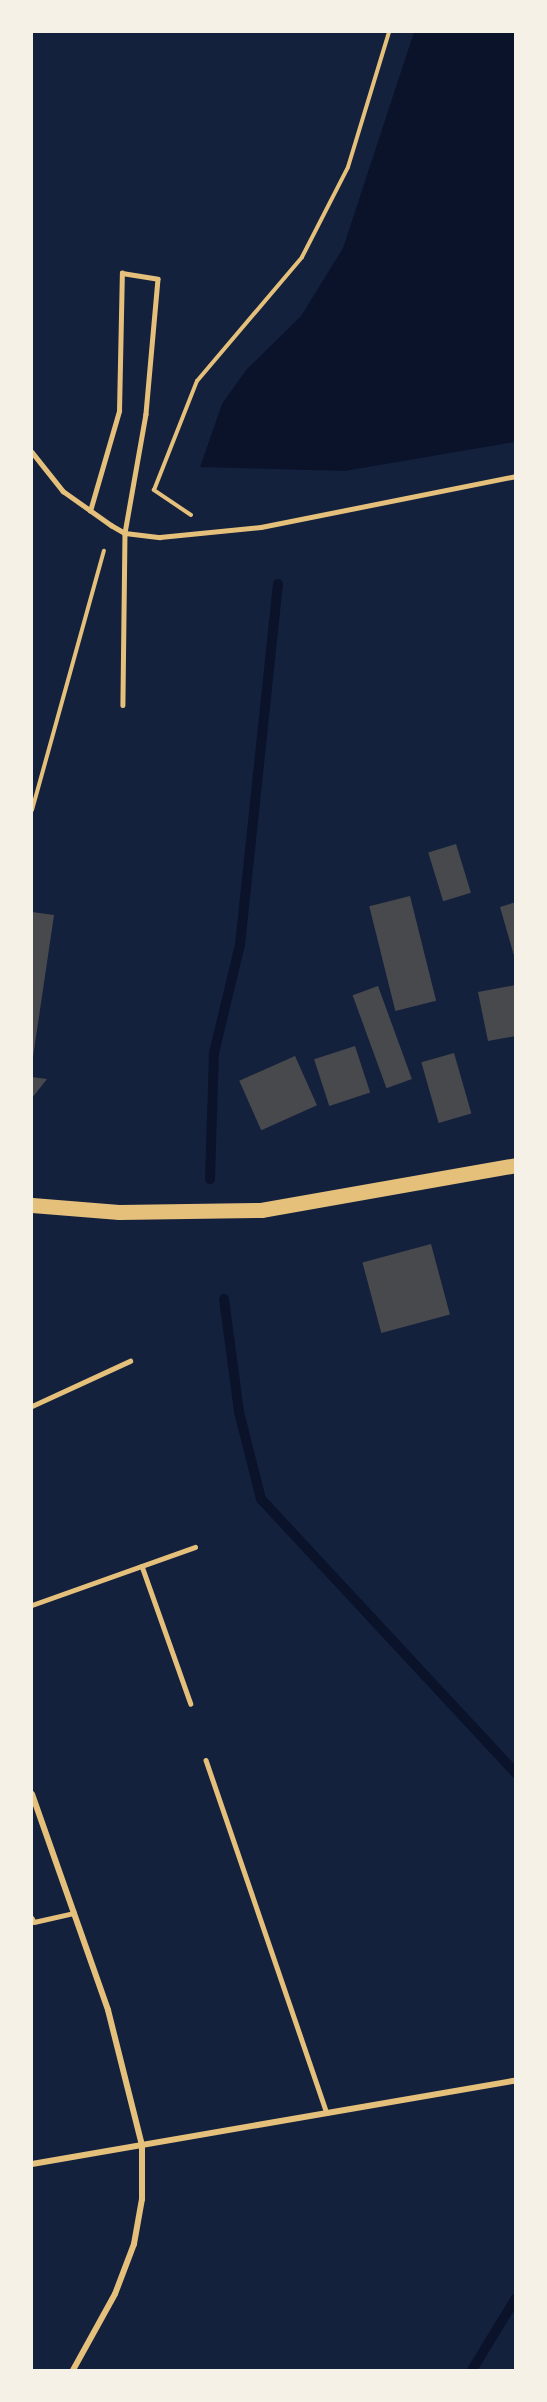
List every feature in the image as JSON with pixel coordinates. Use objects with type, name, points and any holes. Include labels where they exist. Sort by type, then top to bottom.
[{"type":"main road","points":[[32,1205],[119,1212],[261,1210],[516,1166]]},
{"type":"street","points":[[32,1794],[112,2022],[142,2145],[142,2199],[134,2244],[115,2294],[73,2370]]},
{"type":"street","points":[[32,2164],[516,2080]]},
{"type":"lane","points":[[90,511],[119,411],[122,273],[158,279],[146,414],[125,533],[123,705]]},
{"type":"lane","points":[[32,452],[63,492],[125,533],[219,534],[516,476]]},
{"type":"lane","points":[[32,1406],[130,1361]]},
{"type":"lane","points":[[32,1605],[195,1547]]},
{"type":"lane","points":[[142,1566],[191,1704]]},
{"type":"lane","points":[[206,1760],[327,2113]]},
{"type":"lane","points":[[32,1918],[34,1922],[74,1913]]},
{"type":"path","points":[[205,516],[194,516],[154,490],[197,381],[302,256],[348,167],[388,32]]},
{"type":"path","points":[[32,810],[111,525]]},
{"type":"water","points":[[414,32],[515,32],[515,442],[345,471],[200,467],[222,404],[246,370],[301,316],[343,248]]},
{"type":"building","points":[[456,844],[471,893],[443,901],[428,852]]},
{"type":"building","points":[[410,896],[436,1001],[395,1011],[369,906]]},
{"type":"building","points":[[516,902],[516,959],[515,959],[500,907]]},
{"type":"building","points":[[32,912],[54,915],[33,1057],[32,1057]]},
{"type":"building","points":[[516,985],[516,1036],[488,1041],[478,992]]},
{"type":"building","points":[[378,986],[412,1079],[386,1088],[353,995]]},
{"type":"building","points":[[355,1046],[370,1093],[329,1106],[314,1059]]},
{"type":"building","points":[[454,1053],[471,1114],[439,1123],[421,1062]]},
{"type":"building","points":[[295,1056],[317,1105],[261,1130],[239,1081]]},
{"type":"building","points":[[32,1077],[47,1079],[32,1098]]},
{"type":"building","points":[[431,1244],[450,1315],[381,1333],[362,1262]]},
{"type":"waterway","points":[[210,1179],[214,1053],[240,945],[278,584]]},
{"type":"waterway","points":[[224,1299],[239,1412],[261,1499],[516,1773]]},
{"type":"waterway","points":[[472,2370],[516,2298]]}]
